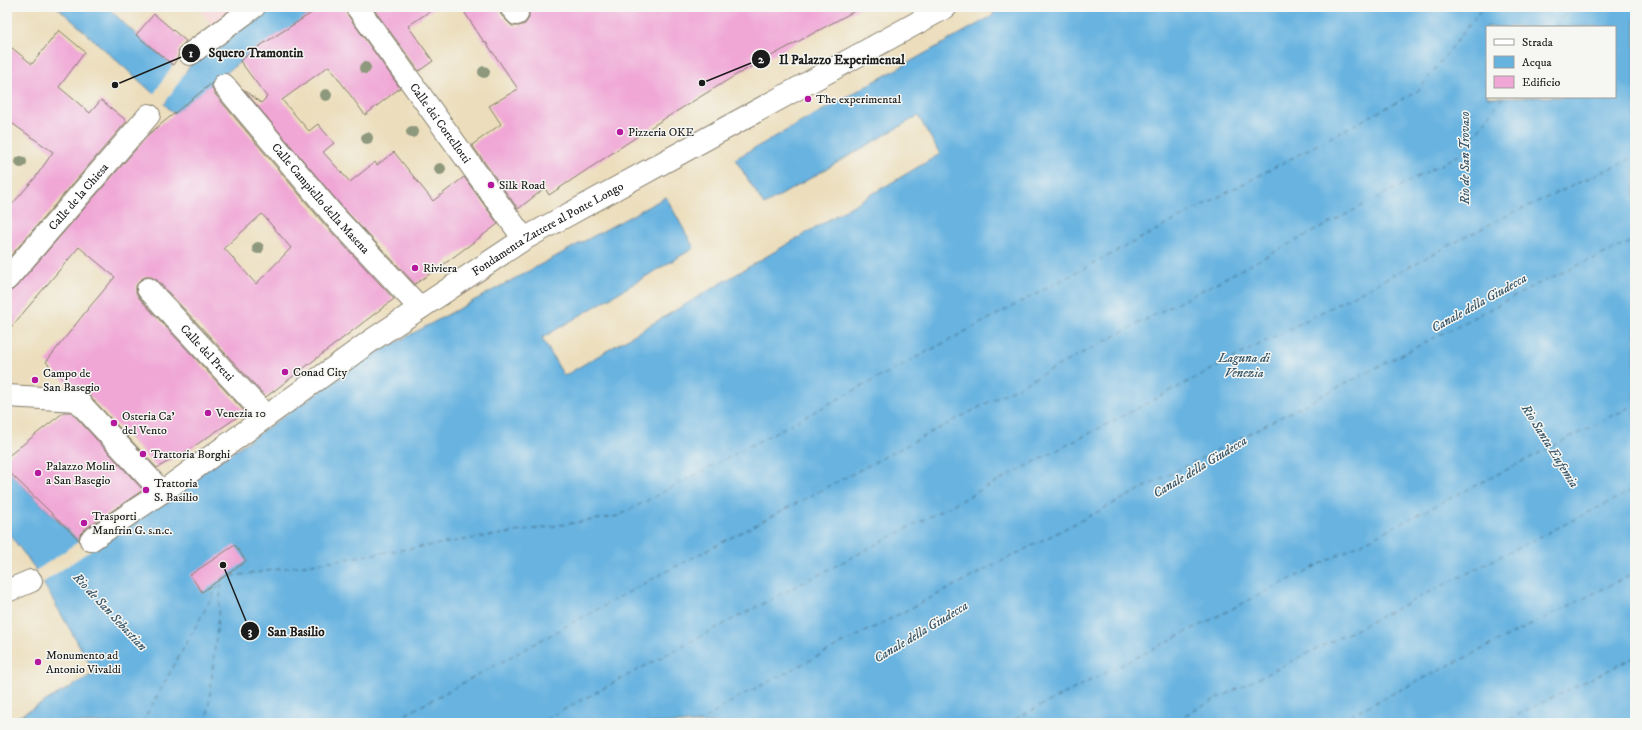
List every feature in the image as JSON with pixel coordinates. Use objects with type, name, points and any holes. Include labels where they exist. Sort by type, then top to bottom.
[{"type":"street","points":[[190,54],[254,7]]},
{"type":"street","name":"Calle dei Cortellotti","points":[[357,7],[524,239]]},
{"type":"street","name":"Fondamenta Zattere al Ponte Longo","points":[[91,540],[162,492],[366,345],[524,239],[946,7]]},
{"type":"street","name":"Calle Campiello della Masena","points":[[224,85],[335,217],[420,308]]},
{"type":"street","name":"Calle de la Chiesa","points":[[7,279],[149,114]]},
{"type":"street","name":"Calle del Pretti","points":[[148,289],[266,416]]},
{"type":"street","points":[[7,396],[77,400],[162,492]]},
{"type":"street","points":[[7,591],[30,581]]},
{"type":"shaded area","points":[[198,7],[242,7],[214,28]]},
{"type":"water","points":[[57,7],[107,7],[154,50],[185,73],[195,57],[264,7],[321,7],[255,50],[174,114],[164,104],[167,100],[156,91],[154,94]]},
{"type":"water","name":"Laguna di Venezia","points":[[994,7],[1635,7],[1635,723],[7,723],[95,673],[34,567],[7,531],[7,470],[89,551],[371,356],[666,197],[694,248],[542,338],[564,376],[940,154],[918,116],[764,205],[735,159],[994,15],[991,9]]},
{"type":"pier","points":[[193,56],[195,57],[163,106],[162,104],[164,100],[156,94],[153,95],[174,63],[184,70]]},
{"type":"pier","points":[[81,540],[97,546],[41,584],[34,572]]},
{"type":"building","points":[[321,7],[345,7],[347,14],[400,88],[365,115],[329,66],[282,100],[309,131],[318,124],[334,143],[323,152],[350,182],[375,162],[377,165],[394,152],[433,201],[464,177],[498,224],[415,284],[344,209],[243,89],[261,103],[267,97],[240,61],[255,49]]},
{"type":"building","points":[[372,7],[436,7],[408,26],[433,61],[419,71]]},
{"type":"building","points":[[461,7],[499,7],[501,15],[512,26],[519,26],[525,24],[529,18],[527,7],[862,7],[736,75],[659,122],[549,195],[545,188],[518,209],[472,145],[501,124],[489,106],[518,89]]},
{"type":"building","points":[[154,14],[186,41],[179,49],[178,57],[173,65],[136,35]]},
{"type":"building","points":[[59,30],[85,52],[59,87],[90,113],[101,100],[127,121],[7,260],[7,210],[35,178],[53,152],[7,120],[7,44],[32,64]]},
{"type":"building","points":[[212,83],[214,93],[325,225],[394,299],[266,397],[157,280],[151,277],[145,277],[140,280],[136,286],[136,292],[139,298],[245,412],[193,447],[157,468],[86,392],[78,388],[70,387],[46,362],[115,277],[79,247],[7,332],[7,291],[11,291],[16,287],[150,133]],"holes":[[[262,214],[291,248],[256,284],[224,248]]]},
{"type":"building","name":"Palazzo Molin a San Basegio","points":[[64,412],[71,412],[143,490],[84,530],[80,534],[79,540],[7,470],[7,457]]},
{"type":"building","points":[[235,545],[246,561],[202,592],[190,575]]},
{"type":"ferry route","points":[[222,578],[618,516],[1418,91],[1483,7]]},
{"type":"ferry route","points":[[1556,26],[1570,7]]},
{"type":"ferry route","points":[[390,723],[658,576],[1461,154],[1502,98]]},
{"type":"ferry route","points":[[539,723],[699,637],[1504,217],[1635,157]]},
{"type":"ferry route","points":[[698,723],[739,697],[1548,279],[1635,240]]},
{"type":"ferry route","points":[[1007,723],[1634,405],[1635,402]]},
{"type":"ferry route","points":[[1169,723],[1635,489]]},
{"type":"ferry route","points":[[1334,723],[1635,573]]},
{"type":"ferry route","points":[[142,723],[222,579]]},
{"type":"ferry route","points":[[207,723],[222,579]]},
{"type":"ferry route","points":[[1501,723],[1635,657]]},
{"type":"place","name":"Il Palazzo Experimental","points":[[702,83]]},
{"type":"place","name":"Squero Tramontin","points":[[115,85]]},
{"type":"place","name":"The experimental","points":[[808,99]]},
{"type":"place","name":"Pizzeria OKE","points":[[620,132]]},
{"type":"place","name":"Silk Road","points":[[491,185]]},
{"type":"place","name":"Riviera","points":[[415,268]]},
{"type":"place","name":"Conad City","points":[[285,372]]},
{"type":"place","name":"Campo de San Basegio","points":[[35,380]]},
{"type":"place","name":"Venezia 10","points":[[208,413]]},
{"type":"place","name":"Osteria Ca' del Vento","points":[[114,423]]},
{"type":"place","name":"Trattoria Borghi","points":[[143,454]]},
{"type":"place","name":"Palazzo Molin a San Basegio","points":[[38,473]]},
{"type":"place","name":"Trattoria S. Basilio","points":[[146,490]]},
{"type":"place","name":"Trasporti Manfrin G. s.n.c.","points":[[84,523]]},
{"type":"place","name":"San Basilio","points":[[223,565]]},
{"type":"place","name":"Monumento ad Antonio Vivaldi","points":[[38,662]]},
{"type":"water label","name":"Rio de San Trovaso","points":[[1465,158]]},
{"type":"water label","name":"Canale della Giudecca","points":[[1479,303]]},
{"type":"water label","name":"Rio Santa Eufemia","points":[[1550,446]]},
{"type":"water label","name":"Canale della Giudecca","points":[[1200,467]]},
{"type":"water label","name":"Rio de San Sebastian","points":[[110,612]]},
{"type":"water label","name":"Canale della Giudecca","points":[[921,632]]}]
